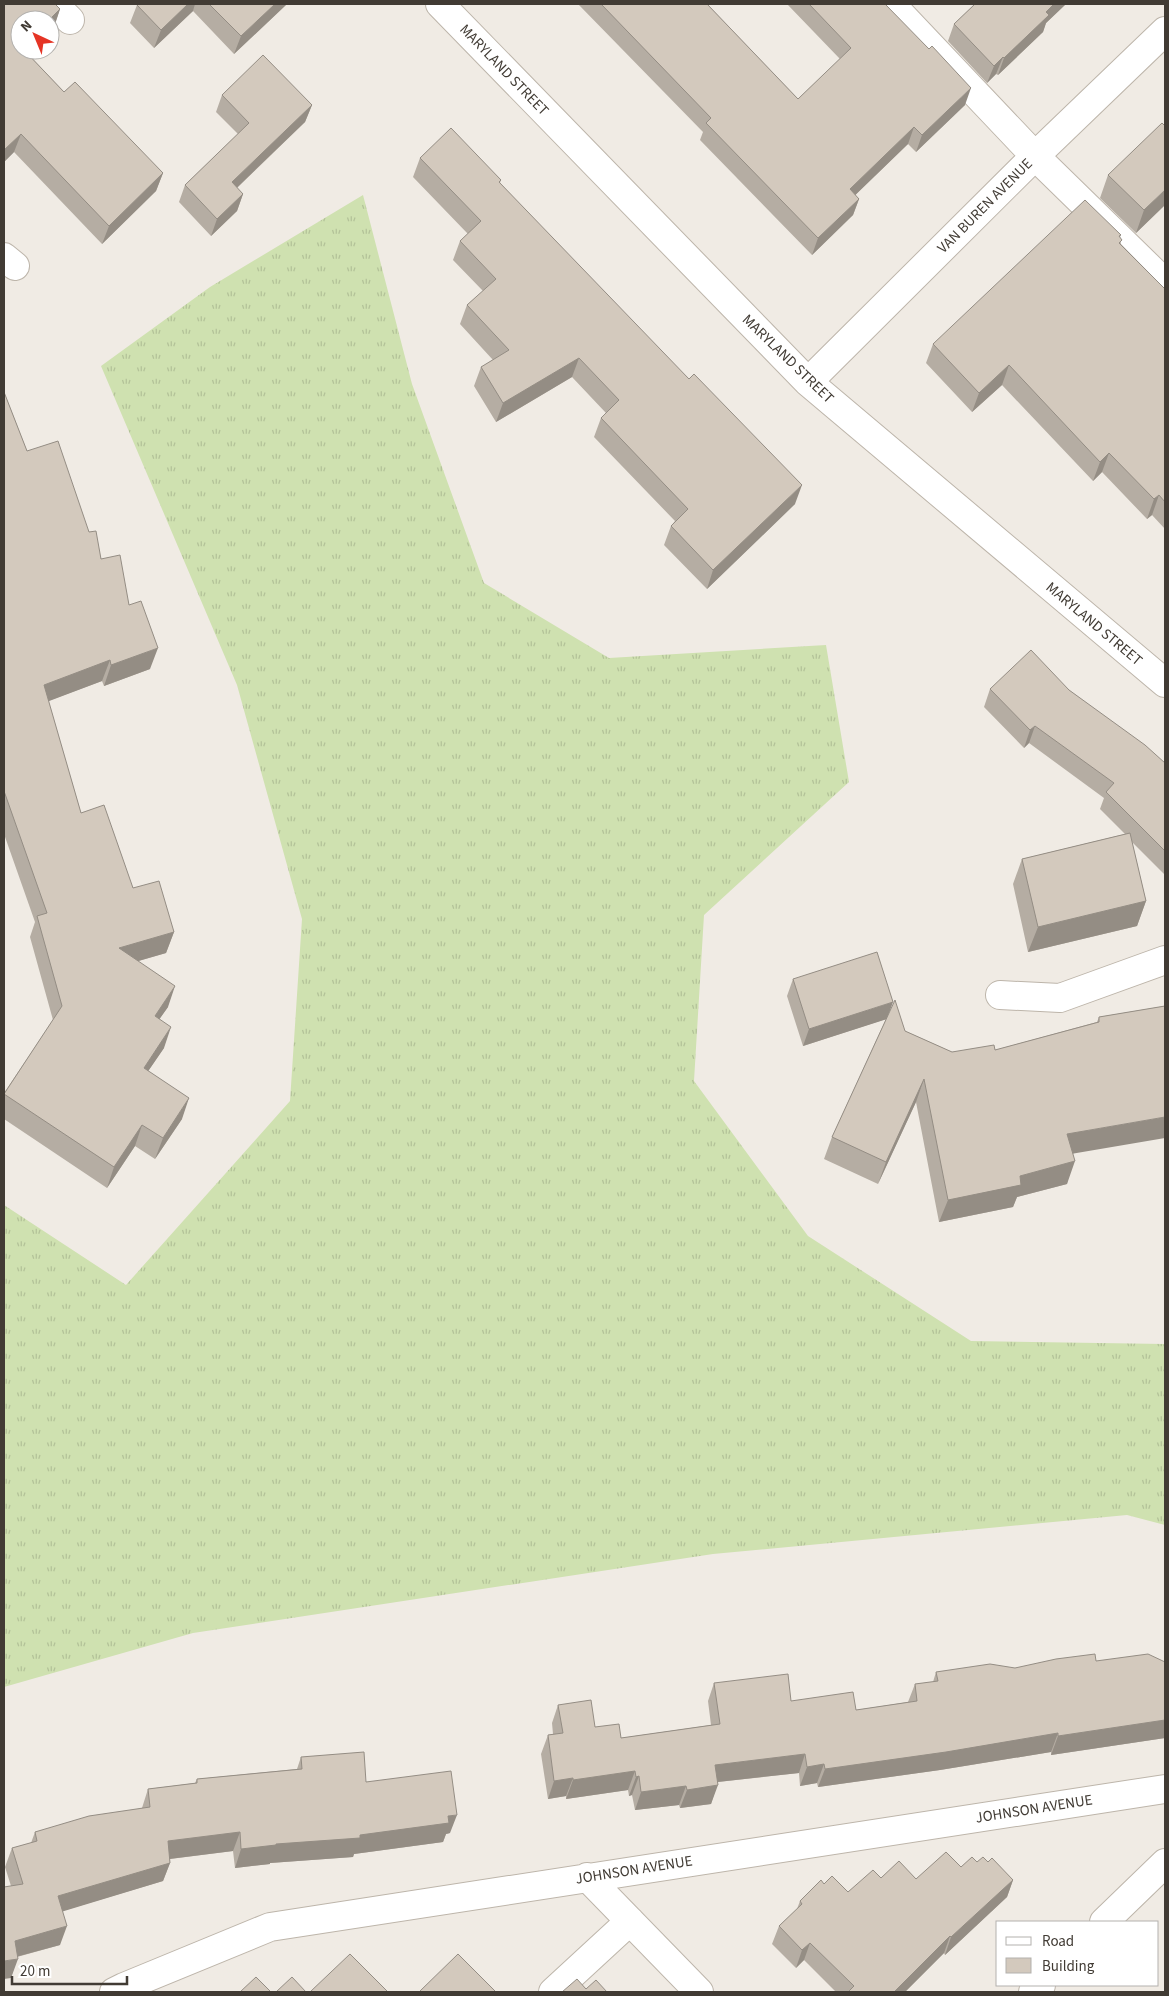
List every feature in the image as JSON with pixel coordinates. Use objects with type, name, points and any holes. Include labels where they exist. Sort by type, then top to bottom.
[{"type":"street","name":"MARYLAND STREET","points":[[440,4],[808,382],[1165,683]]},
{"type":"street","points":[[891,4],[1035,156],[1165,282]]},
{"type":"street","name":"VAN BUREN AVENUE","points":[[808,382],[1035,156],[1165,31]]},
{"type":"street","points":[[1000,995],[1060,998],[1165,960]]},
{"type":"street","name":"JOHNSON AVENUE","points":[[114,1992],[270,1926],[1165,1789]]},
{"type":"street","points":[[1105,1921],[1165,1863]]},
{"type":"street","points":[[587,1877],[699,1992]]},
{"type":"street","points":[[553,1992],[630,1921]]},
{"type":"green space","points":[[363,195],[412,384],[484,583],[609,658],[826,645],[849,782],[704,915],[694,1081],[808,1236],[971,1341],[1165,1344],[1165,1525],[1127,1515],[713,1554],[193,1633],[4,1687],[4,1205],[126,1285],[290,1101],[302,919],[237,685],[101,366],[210,287]]},
{"type":"building","points":[[4,4],[55,4],[59,10],[10,10],[10,60],[34,60],[64,92],[75,82],[163,173],[109,226],[21,134],[4,150]]},
{"type":"building","points":[[138,4],[188,4],[161,30]]},
{"type":"building","points":[[209,4],[275,4],[241,36]]},
{"type":"building","points":[[601,4],[707,4],[798,99],[851,48],[809,4],[885,4],[929,49],[932,46],[971,88],[922,135],[914,127],[850,189],[859,199],[818,238],[706,123],[711,118]]},
{"type":"building","points":[[975,4],[1054,4],[1046,12],[1049,15],[994,66],[954,24]]},
{"type":"building","points":[[263,55],[312,105],[232,182],[243,194],[217,219],[185,185],[249,123],[222,95]]},
{"type":"building","points":[[1162,123],[1165,126],[1165,190],[1144,210],[1108,175]]},
{"type":"building","points":[[451,128],[501,180],[499,182],[689,379],[694,374],[802,485],[713,570],[671,526],[688,509],[601,418],[619,400],[579,358],[503,403],[481,367],[509,350],[467,305],[496,279],[460,241],[481,221],[420,158]]},
{"type":"building","points":[[1085,200],[1121,235],[1119,236],[1122,240],[1119,243],[1165,289],[1165,502],[1159,495],[1154,499],[1109,453],[1100,462],[1009,365],[979,393],[933,344]]},
{"type":"building","points":[[4,392],[27,451],[58,441],[89,532],[96,531],[101,559],[120,555],[129,605],[141,601],[158,648],[111,665],[110,660],[44,685],[81,813],[104,805],[133,888],[159,881],[174,932],[119,948],[175,986],[155,1016],[171,1027],[144,1068],[189,1098],[163,1138],[142,1125],[114,1167],[4,1094],[62,1006],[37,916],[47,913],[4,791]]},
{"type":"building","points":[[1031,650],[1069,690],[1145,745],[1165,763],[1165,851],[1106,792],[1114,783],[1035,726],[1030,730],[990,689]]},
{"type":"building","points":[[1130,833],[1146,901],[1038,927],[1022,859]]},
{"type":"building","points":[[877,952],[893,1002],[809,1029],[793,979]]},
{"type":"building","points":[[895,1000],[905,1031],[952,1052],[994,1045],[995,1050],[1099,1022],[1099,1017],[1165,1006],[1165,1117],[1067,1134],[1075,1161],[1020,1176],[1021,1185],[948,1200],[924,1079],[886,1162],[832,1137]]},
{"type":"building","points":[[1095,1654],[1096,1661],[1148,1654],[1165,1662],[1165,1720],[1058,1736],[1058,1733],[946,1752],[825,1769],[824,1764],[807,1767],[805,1754],[715,1765],[718,1785],[687,1790],[686,1786],[641,1792],[639,1776],[636,1777],[635,1771],[554,1781],[548,1735],[563,1733],[558,1705],[591,1700],[595,1727],[619,1724],[621,1738],[720,1724],[714,1683],[788,1674],[791,1701],[853,1692],[856,1710],[917,1701],[915,1684],[938,1681],[936,1672],[990,1664],[1015,1668],[1056,1659]]},
{"type":"building","points":[[364,1752],[366,1782],[451,1771],[457,1815],[448,1816],[449,1823],[360,1835],[360,1838],[276,1844],[241,1849],[240,1832],[168,1841],[170,1863],[58,1896],[67,1926],[15,1941],[18,1959],[4,1961],[4,1887],[23,1884],[12,1848],[37,1841],[35,1832],[89,1816],[150,1807],[148,1789],[197,1783],[197,1779],[302,1769],[301,1757]]},
{"type":"building","points":[[946,1852],[961,1867],[972,1857],[977,1862],[983,1857],[988,1862],[992,1858],[1013,1880],[950,1936],[894,1992],[848,1992],[854,1986],[810,1943],[802,1950],[779,1926],[802,1904],[800,1901],[821,1880],[824,1884],[832,1876],[848,1892],[873,1870],[881,1878],[899,1861],[916,1879]]},
{"type":"building","points":[[350,1954],[388,1992],[310,1992]]},
{"type":"building","points":[[458,1954],[496,1992],[419,1992]]},
{"type":"building","points":[[256,1977],[271,1992],[240,1992]]},
{"type":"building","points":[[292,1977],[306,1992],[276,1992]]},
{"type":"building","points":[[577,1979],[586,1989],[596,1980],[607,1992],[562,1992]]}]
